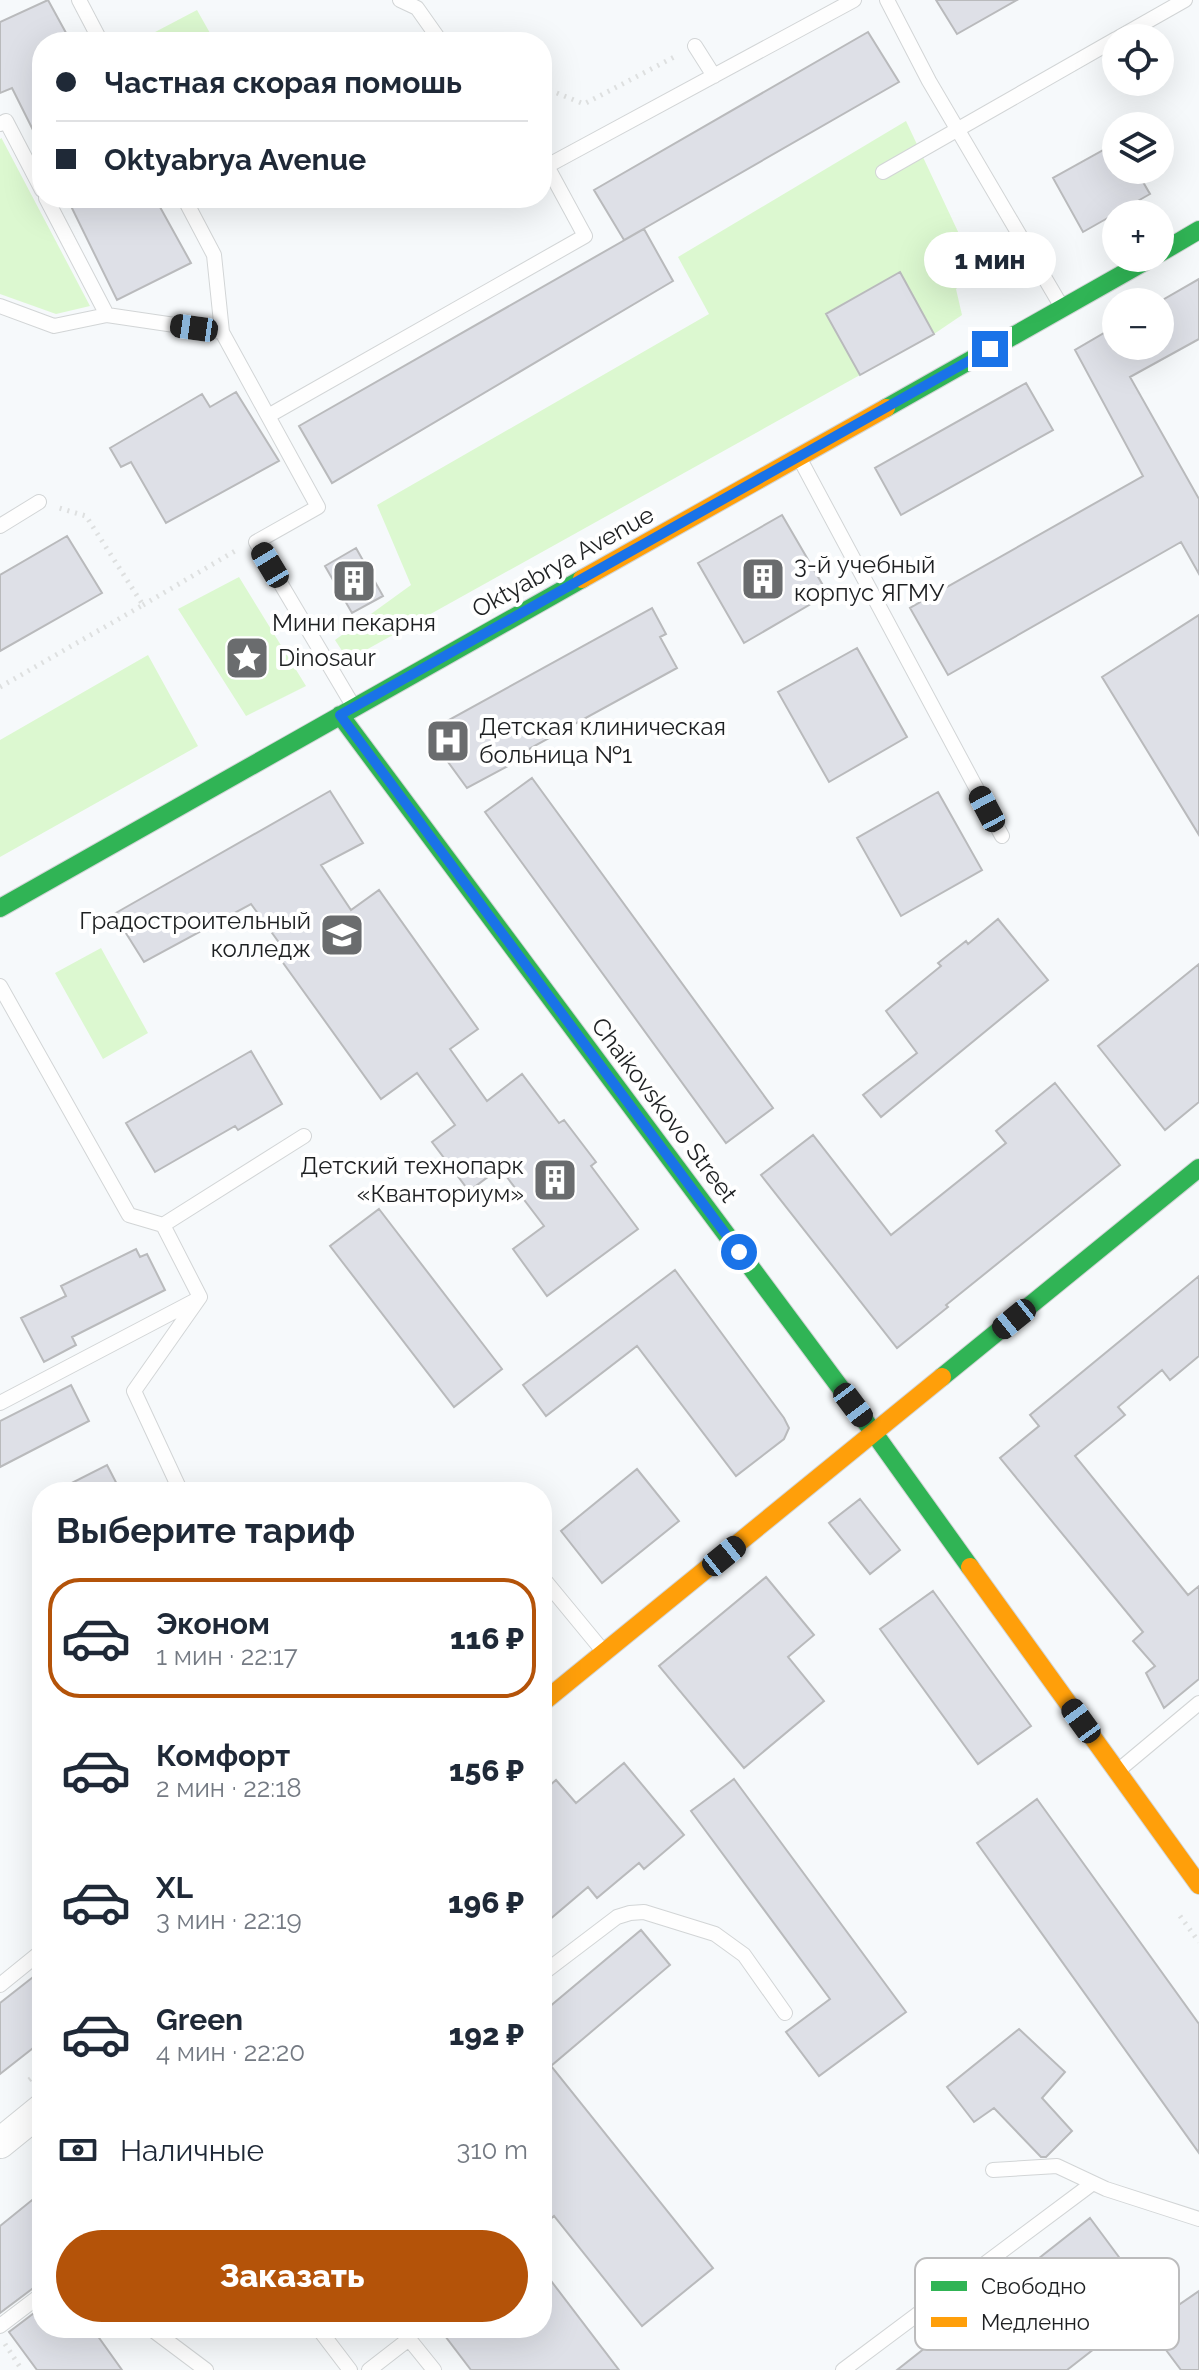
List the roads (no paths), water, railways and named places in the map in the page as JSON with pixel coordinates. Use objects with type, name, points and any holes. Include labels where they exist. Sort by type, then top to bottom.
[{"type":"street","points":[[1174,245],[1199,230]]},
{"type":"street","name":"Oktyabrya Avenue","points":[[0,908],[1126,272]]},
{"type":"street","name":"Chaikovskovo Street","points":[[347,711],[874,1433],[1199,1885]]},
{"type":"street","points":[[552,1695],[1199,1168]]},
{"type":"street","points":[[0,2143],[32,2117]]},
{"type":"lane","points":[[79,0],[96,32]]},
{"type":"lane","points":[[400,0],[417,8],[434,32]]},
{"type":"lane","points":[[552,161],[854,0]]},
{"type":"lane","points":[[887,0],[929,81],[1063,308]]},
{"type":"lane","points":[[1143,24],[1185,0]]},
{"type":"lane","points":[[695,46],[714,76]]},
{"type":"lane","points":[[883,172],[1102,47]]},
{"type":"lane","points":[[0,124],[6,121],[32,171]]},
{"type":"lane","points":[[268,416],[585,236],[552,177]]},
{"type":"lane","points":[[51,208],[107,315]]},
{"type":"lane","points":[[189,208],[214,255],[222,332],[318,507],[256,542],[347,711]]},
{"type":"lane","points":[[0,306],[54,326],[107,315],[222,332]]},
{"type":"lane","points":[[799,457],[1002,836]]},
{"type":"lane","points":[[0,526],[39,502]]},
{"type":"lane","points":[[0,986],[129,1215],[163,1225],[200,1297]]},
{"type":"lane","points":[[163,1225],[304,1136]]},
{"type":"lane","points":[[0,1403],[200,1297]]},
{"type":"lane","points":[[176,1482],[134,1391],[200,1297]]},
{"type":"lane","points":[[552,1589],[604,1653]]},
{"type":"lane","points":[[1117,1772],[1199,1703]]},
{"type":"lane","points":[[552,1966],[617,1917],[644,1912],[715,1934],[730,1943],[744,1955],[785,2013]]},
{"type":"lane","points":[[0,1985],[32,1959]]},
{"type":"lane","points":[[993,2170],[1057,2166],[1093,2183],[1199,2219]]},
{"type":"lane","points":[[993,2258],[1093,2183]]},
{"type":"lane","points":[[0,2326],[32,2302]]},
{"type":"lane","points":[[843,2370],[915,2316]]},
{"type":"lane","points":[[163,2338],[206,2370]]},
{"type":"lane","points":[[326,2338],[350,2370]]},
{"type":"lane","points":[[369,2370],[401,2338]]},
{"type":"lane","points":[[408,2338],[434,2370]]},
{"type":"place","name":"3-й учебный корпус ЯГМУ","points":[[763,579]]},
{"type":"place","name":"Мини пекарня","points":[[354,581]]},
{"type":"place","name":"Dinosaur","points":[[247,658]]},
{"type":"place","name":"Детская клиническая больница №1","points":[[448,741]]},
{"type":"place","name":"Градостроительный колледж","points":[[342,935]]},
{"type":"place","name":"Детский технопарк «Кванториум»","points":[[555,1180]]}]
